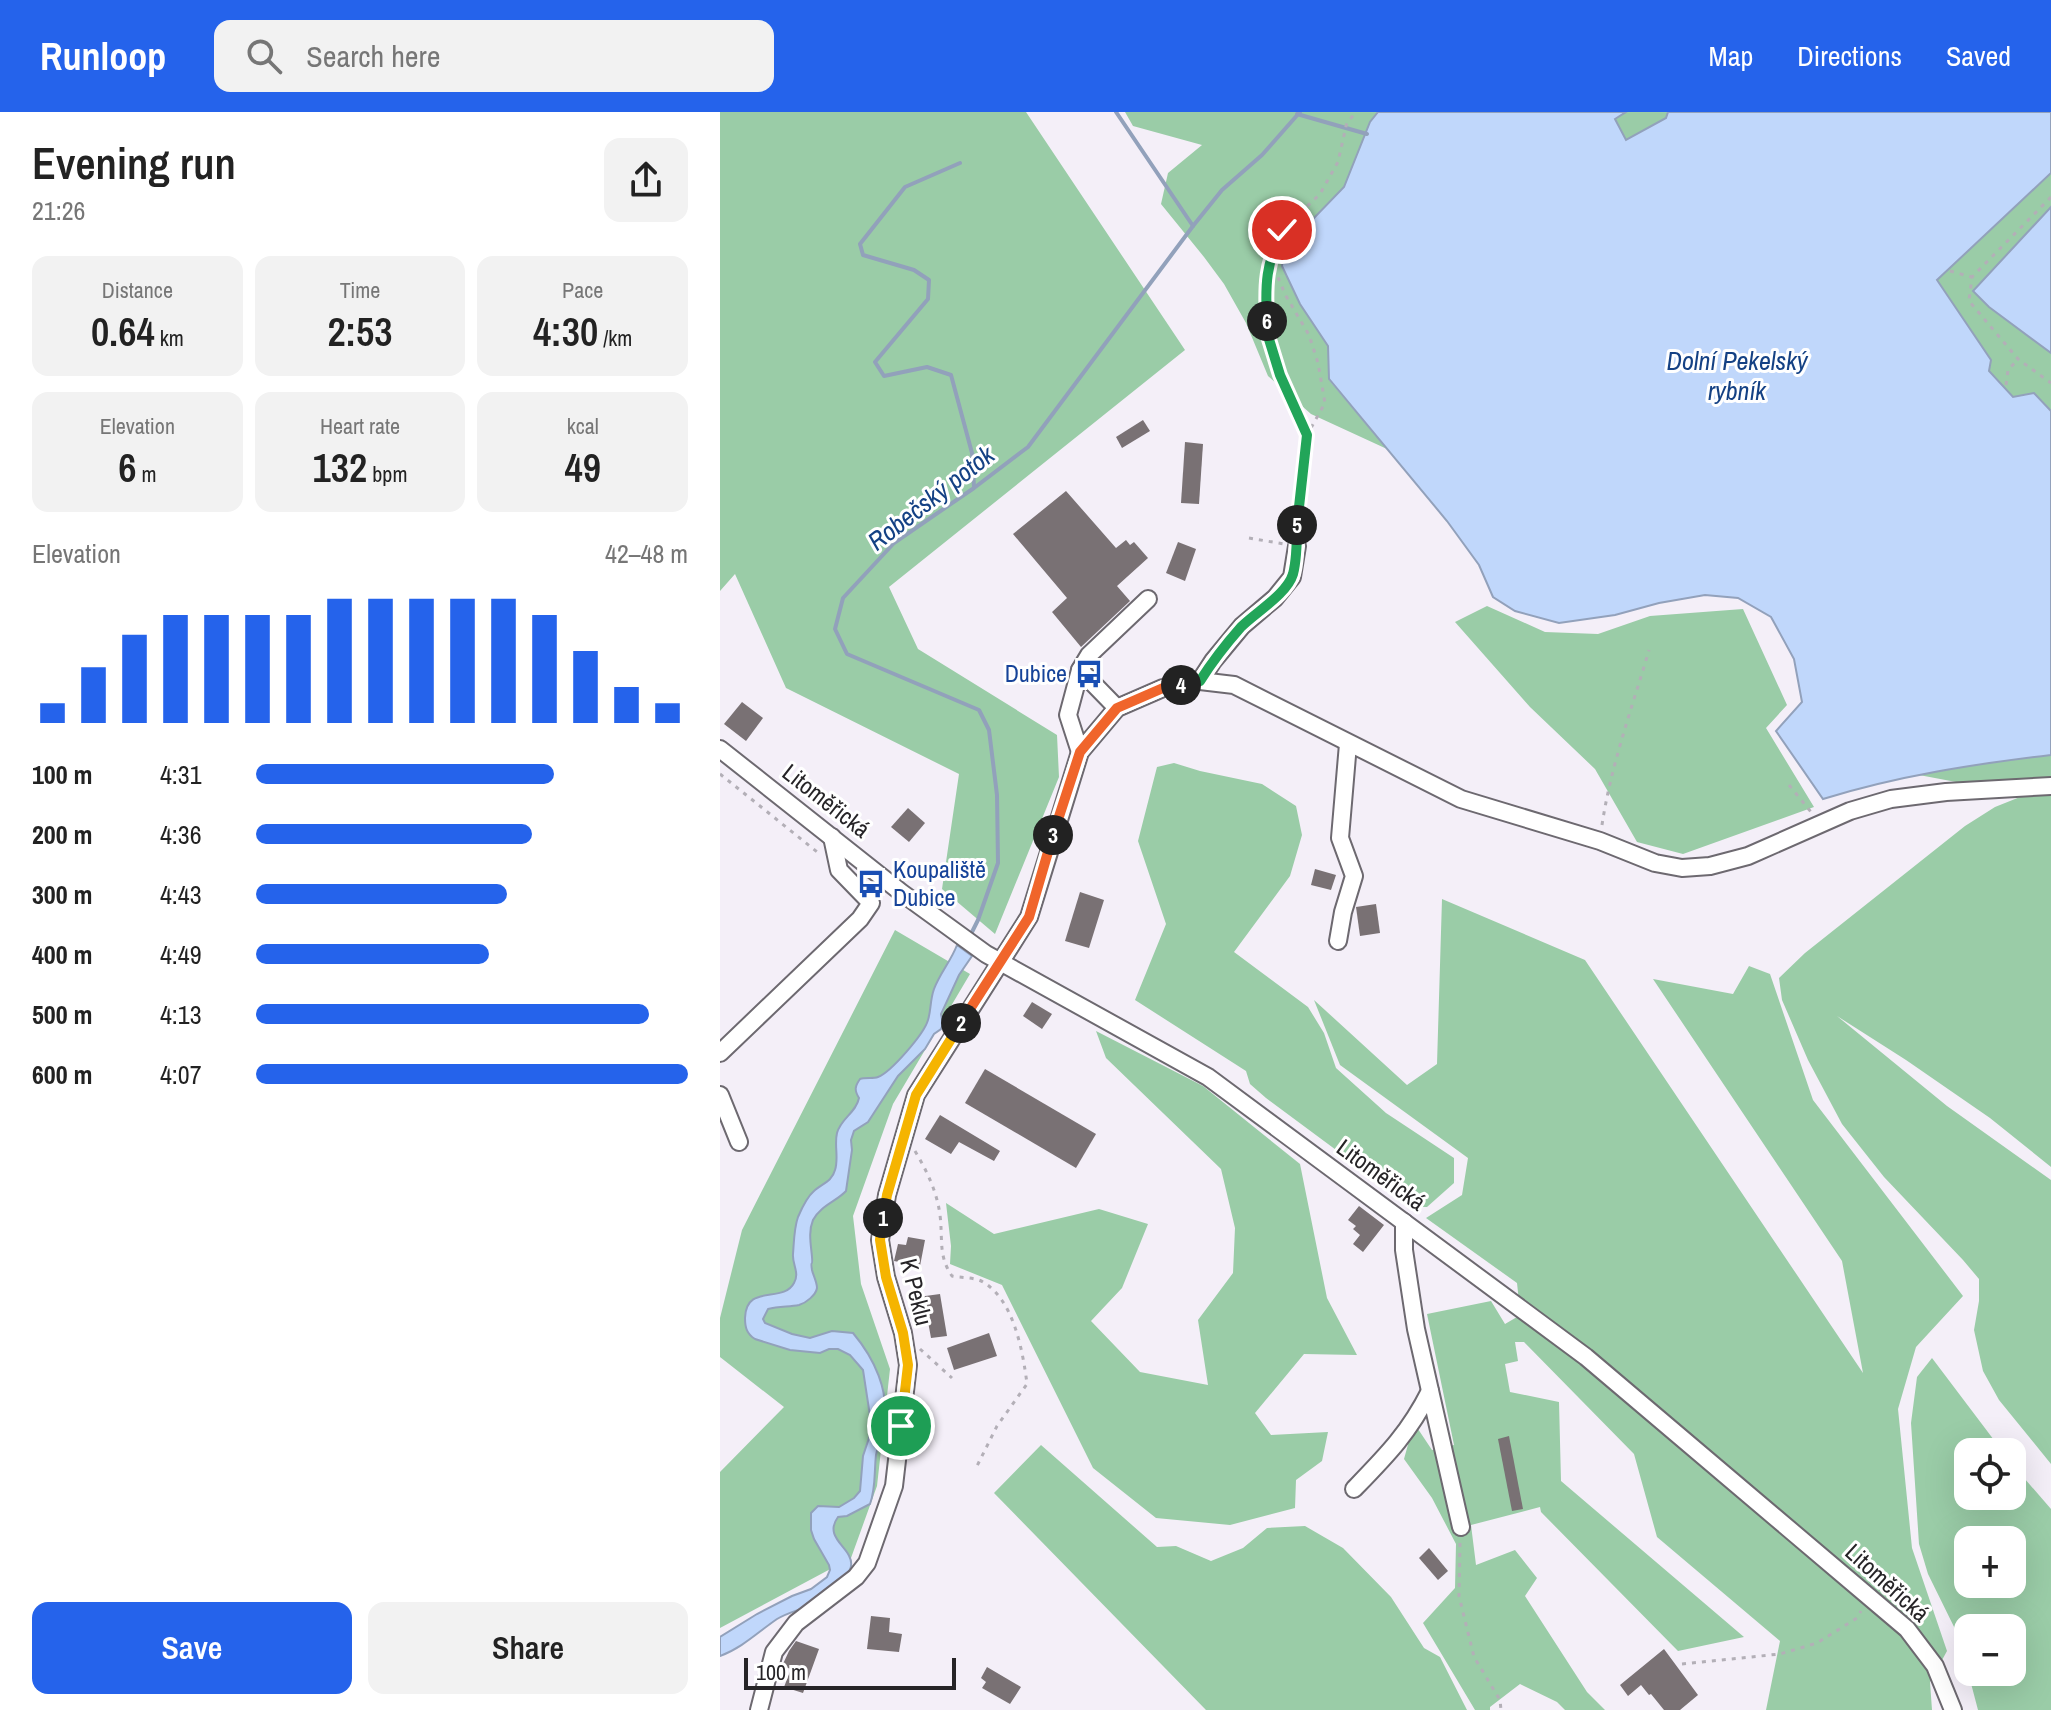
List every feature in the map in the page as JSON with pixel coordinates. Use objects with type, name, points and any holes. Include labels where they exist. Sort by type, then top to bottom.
[{"type":"street","points":[[1200,681],[1242,626],[1275,598],[1292,577],[1297,546]]},
{"type":"street","points":[[1080,752],[1068,715],[1080,670],[1089,655],[1148,599]]},
{"type":"street","points":[[1080,670],[1117,708]]},
{"type":"street","points":[[1080,752],[1117,708],[1163,688],[1200,681],[1234,685],[1461,799],[1600,841],[1655,863],[1682,868],[1710,866],[1748,856],[1850,811],[1891,799],[1946,792],[2051,786]]},
{"type":"street","points":[[1338,941],[1354,876],[1340,838],[1348,744]]},
{"type":"street","name":"Litoměřická","points":[[720,749],[949,928],[992,958],[1208,1077],[1586,1357],[1907,1629],[1935,1666],[1953,1710]]},
{"type":"street","name":"K Peklu","points":[[759,1710],[774,1652],[796,1623],[856,1577],[867,1563],[894,1486],[908,1365],[880,1240],[887,1195],[916,1095],[992,958],[1029,917],[1080,752]]},
{"type":"street","points":[[720,1053],[860,919],[871,903],[839,870],[832,837]]},
{"type":"street","points":[[720,1095],[739,1142]]},
{"type":"street","points":[[1404,1222],[1404,1250],[1416,1329],[1461,1527]]},
{"type":"street","points":[[1354,1489],[1401,1440],[1430,1391]]},
{"type":"path","points":[[1307,435],[1280,375],[1268,336],[1266,292],[1270,258],[1282,230],[1320,194],[1338,162],[1347,122],[1357,112]]},
{"type":"path","points":[[2051,197],[1972,277],[1969,301],[2018,359],[2051,383]]},
{"type":"path","points":[[1249,538],[1297,546],[1307,435],[1325,403],[1324,387],[1309,335],[1286,296],[1270,258]]},
{"type":"path","points":[[1950,271],[1972,277]]},
{"type":"path","points":[[2006,385],[2008,370],[2018,359]]},
{"type":"path","points":[[1600,841],[1617,758],[1649,650]]},
{"type":"path","points":[[720,774],[839,870]]},
{"type":"path","points":[[1789,785],[1821,825]]},
{"type":"path","points":[[904,1134],[929,1174],[940,1213],[943,1264],[952,1276],[981,1281],[996,1294],[1009,1312],[1022,1349],[1027,1384],[997,1426],[975,1470]]},
{"type":"path","points":[[903,1333],[952,1378]]},
{"type":"path","points":[[1461,1527],[1459,1596],[1474,1657],[1500,1700],[1501,1710]]},
{"type":"path","points":[[1682,1664],[1780,1654],[1817,1643],[1857,1618],[1869,1598]]},
{"type":"green space","points":[[720,112],[1026,112],[1185,350],[889,587],[918,649],[1057,735],[1059,777],[995,934],[942,889],[959,774],[786,688],[735,574],[720,591]]},
{"type":"green space","points":[[1125,112],[1378,112],[1370,122],[1344,187],[1284,249],[1300,304],[1328,346],[1329,380],[1387,449],[1311,414],[1268,376],[1246,323],[1224,284],[1161,204],[1168,173],[1202,145],[1133,126]]},
{"type":"green space","points":[[1626,112],[1668,112],[1666,118],[1626,141],[1615,119]]},
{"type":"green space","points":[[2051,173],[2051,207],[1974,291],[1989,307],[2051,353],[2051,411],[2034,393],[2013,397],[1988,371],[1991,360],[1936,280]]},
{"type":"green space","points":[[1487,606],[1545,632],[1598,634],[1650,616],[1743,609],[1787,705],[1766,728],[1814,807],[1683,854],[1637,842],[1595,769],[1530,707],[1455,622]]},
{"type":"green space","points":[[2051,755],[2051,1167],[1990,1118],[1837,1016],[1947,1106],[2051,1180],[2051,1464],[1999,1400],[1983,1371],[1974,1330],[1979,1279],[1884,1177],[1842,1124],[1808,1060],[1782,1000],[1779,978],[1805,953],[1965,826],[1995,807],[2025,795],[1919,775]]},
{"type":"green space","points":[[1174,763],[1262,784],[1296,806],[1302,835],[1290,876],[1234,952],[1308,1007],[1324,1033],[1336,1068],[1386,1113],[1454,1158],[1454,1183],[1427,1207],[1413,1207],[1266,1098],[1250,1084],[1246,1071],[1135,1000],[1166,924],[1138,841],[1157,767]]},
{"type":"green space","points":[[1442,899],[1585,960],[1863,1373],[1842,1261],[1653,979],[1733,994],[1749,966],[1770,974],[1813,1100],[1963,1296],[1916,1347],[1898,1409],[1912,1548],[1947,1651],[1930,1682],[1932,1710],[1766,1710],[1780,1641],[1657,1537],[1634,1454],[1524,1342],[1515,1342],[1518,1361],[1505,1364],[1510,1392],[1559,1402],[1561,1481],[1744,1637],[1678,1651],[1541,1512],[1540,1507],[1471,1525],[1476,1565],[1515,1550],[1537,1578],[1525,1596],[1587,1692],[1605,1710],[1565,1710],[1557,1702],[1520,1684],[1490,1710],[1475,1710],[1423,1623],[1455,1588],[1456,1544],[1432,1498],[1404,1459],[1414,1423],[1432,1450],[1454,1445],[1427,1314],[1491,1301],[1505,1324],[1517,1317],[1521,1320],[1517,1283],[1426,1218],[1462,1195],[1468,1158],[1340,1065],[1314,1000],[1407,1085],[1437,1064]]},
{"type":"green space","points":[[895,930],[970,974],[893,1104],[853,1216],[861,1284],[890,1369],[877,1486],[851,1558],[720,1628],[720,1472],[784,1407],[720,1357],[720,1318],[742,1230]]},
{"type":"green space","points":[[1096,1031],[1203,1086],[1300,1164],[1327,1298],[1357,1355],[1304,1354],[1255,1413],[1271,1435],[1328,1432],[1322,1461],[1296,1480],[1295,1508],[1230,1525],[1156,1518],[1093,1468],[1002,1285],[950,1264],[946,1203],[994,1234],[1099,1209],[1148,1224],[1122,1288],[1091,1321],[1140,1372],[1208,1385],[1198,1320],[1233,1273],[1235,1228],[1221,1169],[1106,1058]]},
{"type":"green space","points":[[1932,1358],[1992,1438],[1954,1438],[1954,1510],[2026,1510],[2026,1480],[2051,1509],[2051,1710],[1978,1710],[1972,1686],[2026,1686],[2026,1614],[1954,1614],[1954,1627],[1928,1574],[1919,1544],[1911,1423],[1917,1377]]},
{"type":"green space","points":[[1041,1445],[1157,1547],[1176,1546],[1211,1561],[1243,1548],[1267,1528],[1305,1526],[1343,1548],[1391,1597],[1424,1648],[1440,1657],[1467,1710],[1206,1710],[994,1493]]},
{"type":"water","name":"Dolní Pekelský rybník","points":[[1378,112],[1626,112],[1615,119],[1626,140],[1666,118],[1668,112],[2051,112],[2051,173],[1937,280],[1991,360],[1989,371],[2013,397],[2034,393],[2051,411],[2051,755],[1936,772],[1823,799],[1776,731],[1802,702],[1794,659],[1771,617],[1738,598],[1705,595],[1615,615],[1559,623],[1515,611],[1493,597],[1479,565],[1447,521],[1329,379],[1328,346],[1300,304],[1282,266],[1284,249],[1344,187],[1370,122]]},
{"type":"water","points":[[2051,207],[2051,353],[1989,307],[1973,291]]},
{"type":"water","points":[[957,945],[972,956],[959,975],[941,1014],[941,1029],[898,1076],[868,1122],[854,1131],[846,1191],[813,1220],[811,1265],[816,1291],[802,1304],[768,1309],[763,1319],[765,1323],[792,1334],[810,1338],[832,1331],[853,1333],[868,1353],[879,1376],[885,1412],[876,1455],[872,1498],[870,1504],[847,1516],[838,1517],[834,1525],[836,1537],[848,1554],[851,1566],[839,1582],[817,1600],[777,1619],[743,1644],[720,1656],[720,1637],[757,1614],[811,1589],[827,1577],[829,1565],[814,1539],[811,1513],[818,1506],[839,1507],[860,1491],[863,1456],[872,1429],[863,1370],[850,1355],[838,1349],[820,1353],[790,1350],[755,1339],[746,1328],[747,1307],[758,1297],[782,1292],[794,1283],[793,1254],[798,1217],[812,1193],[834,1174],[837,1133],[857,1103],[857,1084],[860,1079],[884,1074],[914,1043],[928,1020],[934,989]]},
{"type":"building","points":[[1143,420],[1150,431],[1122,448],[1116,437]]},
{"type":"building","points":[[1185,442],[1203,444],[1199,504],[1181,503]]},
{"type":"building","points":[[1066,491],[1116,548],[1126,540],[1130,545],[1134,542],[1148,558],[1117,586],[1130,601],[1081,647],[1052,612],[1067,598],[1013,534]]},
{"type":"building","points":[[1178,542],[1196,549],[1185,581],[1166,573]]},
{"type":"building","points":[[742,702],[763,718],[746,741],[724,724]]},
{"type":"building","points":[[908,808],[925,823],[909,842],[891,827]]},
{"type":"building","points":[[1315,869],[1336,875],[1331,890],[1311,885]]},
{"type":"building","points":[[1080,892],[1104,900],[1089,948],[1065,941]]},
{"type":"building","points":[[1376,904],[1380,933],[1360,936],[1356,907]]},
{"type":"building","points":[[1032,1002],[1052,1014],[1042,1029],[1023,1016]]},
{"type":"building","points":[[985,1069],[1096,1134],[1076,1168],[965,1103]]},
{"type":"building","points":[[940,1115],[1000,1151],[994,1161],[959,1142],[951,1154],[925,1139]]},
{"type":"building","points":[[1359,1206],[1384,1225],[1363,1252],[1353,1244],[1360,1235],[1353,1229],[1356,1226],[1348,1220]]},
{"type":"building","points":[[908,1237],[925,1240],[920,1266],[894,1261],[898,1244],[906,1245]]},
{"type":"building","points":[[940,1294],[947,1336],[931,1338],[927,1316],[922,1317],[918,1297]]},
{"type":"building","points":[[989,1333],[997,1356],[954,1370],[947,1348]]},
{"type":"building","points":[[1509,1436],[1523,1509],[1512,1511],[1498,1439]]},
{"type":"building","points":[[1429,1548],[1448,1571],[1438,1580],[1419,1558]]},
{"type":"building","points":[[871,1616],[890,1618],[889,1632],[902,1634],[899,1652],[867,1649]]},
{"type":"building","points":[[796,1641],[819,1649],[803,1693],[784,1687],[791,1669],[782,1666]]},
{"type":"building","points":[[1664,1649],[1698,1695],[1680,1710],[1664,1710],[1641,1685],[1628,1696],[1620,1685]]},
{"type":"building","points":[[987,1667],[1021,1687],[1010,1704],[982,1688],[986,1682],[981,1678]]},
{"type":"waterway","points":[[1116,112],[1193,226]]},
{"type":"waterway","name":"Robečský potok","points":[[970,936],[998,863],[997,795],[989,730],[979,710],[847,654],[835,629],[843,598],[894,543],[1028,447],[1222,190],[1262,155],[1300,112]]},
{"type":"waterway","points":[[1297,114],[1367,134]]},
{"type":"waterway","points":[[960,163],[905,187],[860,244],[863,255],[914,270],[929,280],[928,299],[875,362],[884,376],[927,367],[951,375],[972,453],[974,487]]},
{"type":"place","name":"Dubice","points":[[1089,674]]},
{"type":"place","name":"Koupaliště Dubice","points":[[871,884]]},
{"type":"route","points":[[901,1426],[908,1365],[880,1240],[887,1195],[916,1095],[1029,917],[1080,752],[1117,708],[1163,688],[1200,681],[1242,626],[1275,598],[1292,577],[1307,435],[1280,375],[1268,336],[1266,292],[1270,258],[1282,230]]}]
